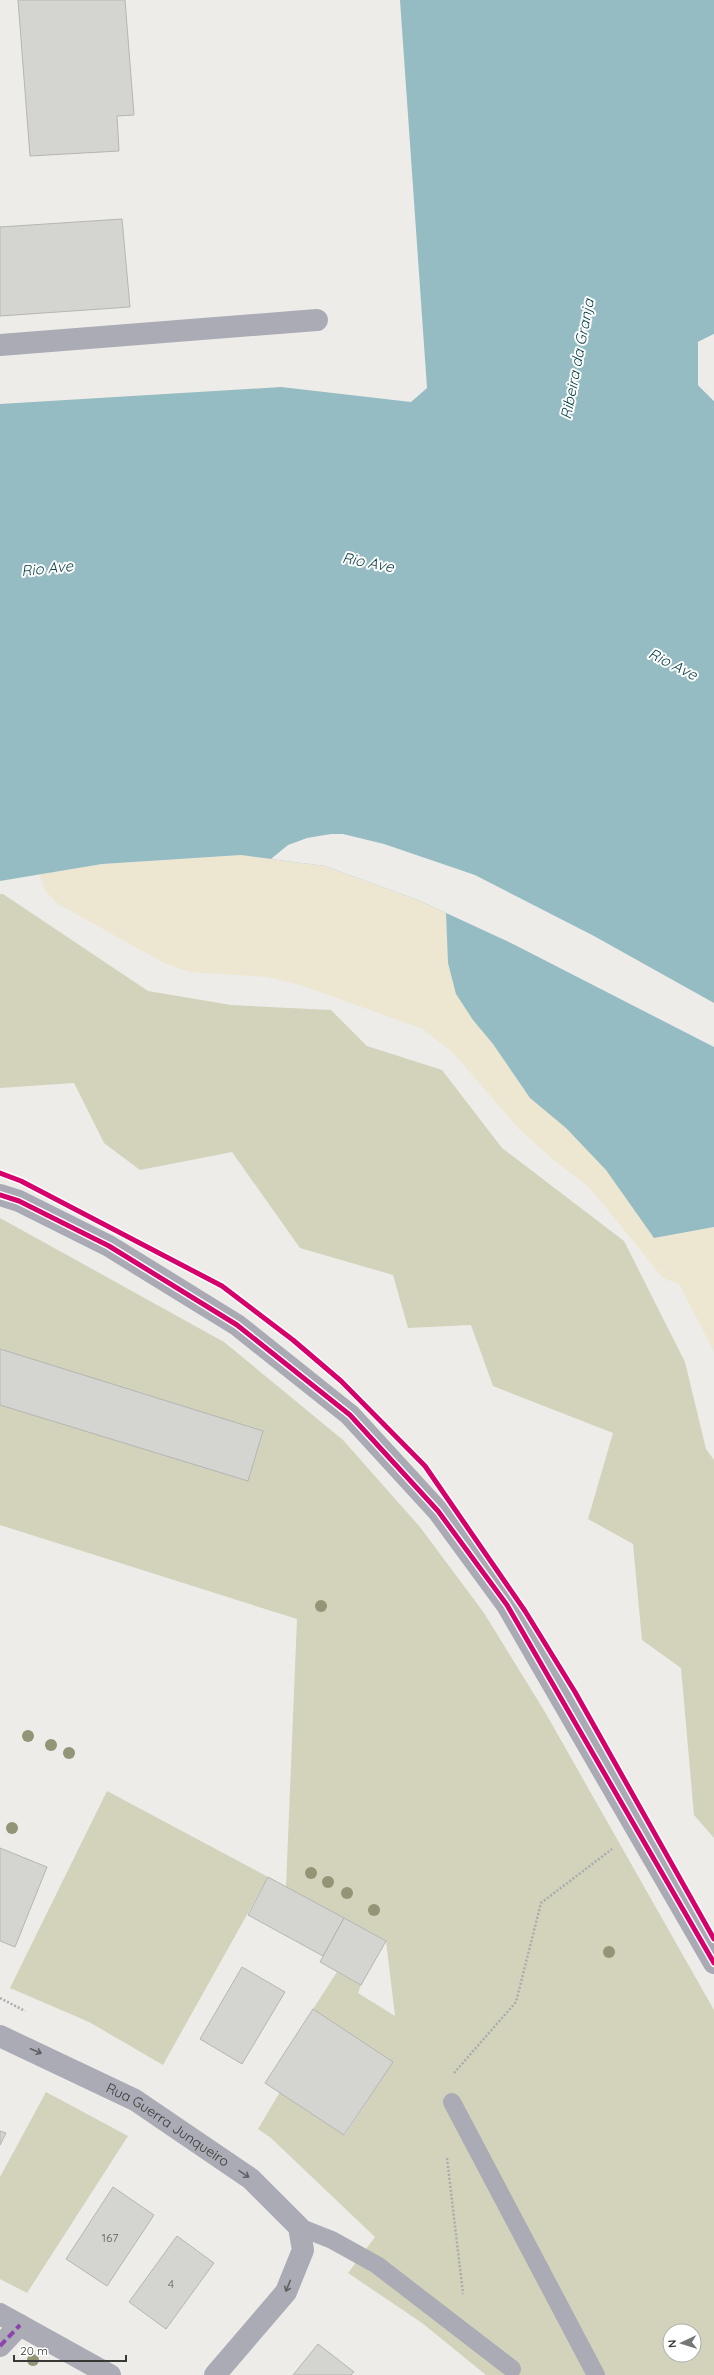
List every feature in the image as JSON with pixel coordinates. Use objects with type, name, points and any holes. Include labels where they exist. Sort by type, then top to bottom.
[{"type":"main road","points":[[0,1195],[19,1201],[109,1246],[237,1325],[350,1415],[438,1511],[507,1606],[714,1963]]},
{"type":"street","points":[[0,345],[317,320]]},
{"type":"street","name":"Rua Guerra Junqueiro","points":[[0,2036],[135,2100],[251,2178],[299,2227]]},
{"type":"street","points":[[215,2375],[286,2292],[303,2250],[299,2227]]},
{"type":"street","points":[[0,2314],[110,2375]]},
{"type":"street","points":[[0,2346],[20,2325]]},
{"type":"lane","points":[[452,2102],[596,2375]]},
{"type":"lane","points":[[299,2227],[332,2240],[377,2265],[512,2369]]},
{"type":"path","points":[[449,2078],[516,2002],[541,1903],[637,1830]]},
{"type":"path","points":[[446,2152],[468,2334]]},
{"type":"green space","points":[[0,894],[3,894],[148,991],[231,1005],[331,1010],[367,1046],[442,1070],[502,1148],[624,1241],[685,1362],[706,1449],[714,1460],[714,1838],[694,1815],[681,1668],[642,1640],[633,1544],[588,1519],[613,1433],[493,1386],[471,1325],[408,1328],[393,1275],[300,1248],[232,1152],[140,1170],[104,1143],[74,1083],[0,1088]]},
{"type":"green space","points":[[0,1218],[224,1342],[343,1440],[420,1527],[484,1613],[545,1712],[714,2010],[714,2375],[486,2375],[422,2323],[348,2273],[375,2237],[271,2138],[258,2129],[280,2092],[345,2135],[393,2062],[313,2009],[337,1972],[361,1985],[358,1993],[395,2016],[386,1941],[286,1887],[297,1619],[0,1525]]},
{"type":"green space","points":[[107,1791],[268,1877],[163,2065],[89,2022],[10,1988]]},
{"type":"green space","points":[[46,2092],[128,2136],[27,2293],[0,2279],[0,2177]]},
{"type":"sand","points":[[241,855],[325,866],[418,900],[446,913],[448,963],[473,1020],[493,1044],[530,1098],[566,1128],[606,1170],[654,1238],[714,1227],[714,1352],[679,1284],[663,1278],[590,1188],[555,1161],[519,1129],[454,1054],[423,1029],[300,985],[267,977],[190,972],[164,963],[58,904],[45,891],[40,874],[102,864]]},
{"type":"water","points":[[400,0],[714,0],[714,334],[698,342],[698,385],[714,401],[714,1227],[654,1238],[606,1170],[566,1128],[530,1098],[493,1044],[473,1020],[456,994],[448,963],[446,913],[418,900],[325,866],[241,855],[102,864],[0,881],[0,404],[281,387],[411,402],[427,388]]},
{"type":"pier","points":[[714,334],[714,336],[700,343],[700,384],[714,398],[714,401],[698,385],[698,342]]},
{"type":"pier","points":[[331,834],[343,834],[384,844],[475,875],[594,936],[714,1003],[714,1047],[513,944],[418,900],[325,866],[271,859],[288,845],[307,838]]},
{"type":"building","points":[[18,0],[125,0],[134,115],[117,116],[119,151],[30,156]]},
{"type":"building","points":[[122,219],[130,307],[0,316],[0,227]]},
{"type":"building","points":[[0,1349],[263,1431],[248,1481],[0,1405]]},
{"type":"building","points":[[0,1848],[47,1867],[15,1947],[0,1941]]},
{"type":"building","points":[[268,1877],[344,1918],[323,1956],[248,1915]]},
{"type":"building","points":[[344,1918],[386,1941],[361,1985],[320,1962]]},
{"type":"building","points":[[242,1967],[285,1992],[242,2064],[200,2039]]},
{"type":"building","points":[[313,2009],[393,2062],[344,2135],[265,2083]]},
{"type":"building","points":[[0,2131],[6,2133],[0,2145]]},
{"type":"building","points":[[113,2187],[154,2215],[107,2286],[66,2259]]},
{"type":"building","points":[[177,2236],[214,2263],[166,2329],[129,2302]]},
{"type":"building","points":[[318,2344],[354,2372],[351,2375],[293,2375]]},
{"type":"marked path","points":[[0,2346],[20,2325]]},
{"type":"cycle path","points":[[0,1173],[21,1181],[222,1286],[293,1340],[341,1381],[425,1466],[525,1611],[575,1692],[714,1939]]},
{"type":"cycle path","points":[[0,1195],[19,1201],[109,1246],[237,1325],[350,1415],[438,1511],[507,1605],[714,1963]]},
{"type":"water label","name":"Ribeira da Granja","points":[[577,359]]},
{"type":"water label","name":"Rio Ave","points":[[368,562]]},
{"type":"water label","name":"Rio Ave","points":[[47,568]]},
{"type":"water label","name":"Rio Ave","points":[[673,664]]}]
